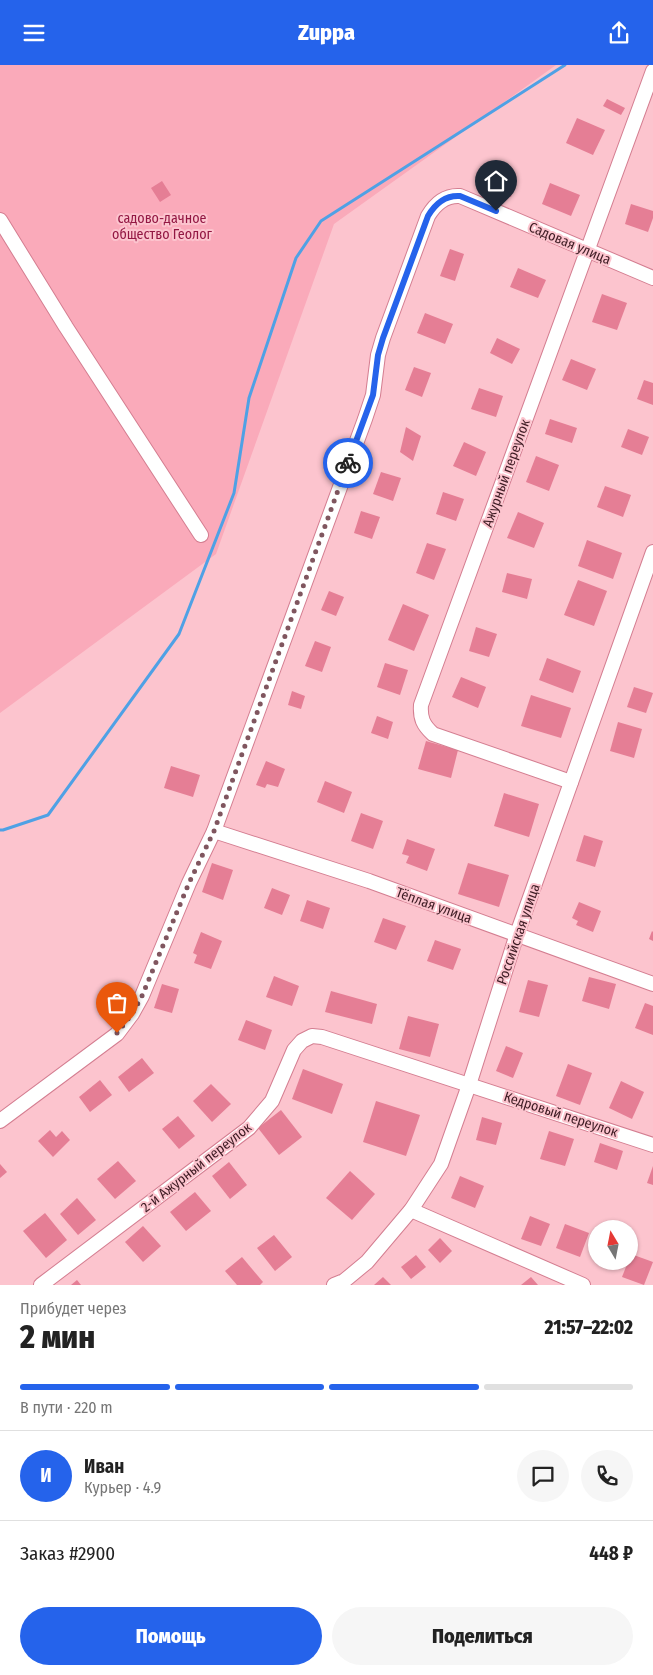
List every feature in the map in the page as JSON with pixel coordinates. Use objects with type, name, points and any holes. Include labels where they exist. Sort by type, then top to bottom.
[{"type":"street","name":"Ажурный переулок","points":[[571,782],[433,734],[422,722],[420,713],[421,705],[653,71]]},
{"type":"street","name":"Садовая улица","points":[[214,831],[365,419],[373,395],[378,355],[383,338],[428,216],[434,206],[441,200],[460,196],[653,277]]},
{"type":"street","points":[[0,220],[66,327],[201,535]]},
{"type":"street","name":"Российская улица","points":[[342,1284],[367,1262],[411,1210],[441,1164],[469,1085],[516,934],[653,552]]},
{"type":"street","name":"Тёплая улица","points":[[214,831],[369,881],[653,984]]},
{"type":"street","points":[[0,1121],[117,1033],[132,1014],[142,996],[189,883],[214,831]]},
{"type":"street","name":"2-й Ажурный переулок","points":[[41,1285],[249,1128],[272,1101],[294,1050],[302,1041],[312,1036],[322,1037],[469,1085]]},
{"type":"street","name":"Кедровый переулок","points":[[469,1085],[653,1145]]},
{"type":"street","points":[[411,1210],[582,1285]]},
{"type":"green space","name":"садово-дачное общество Геолог","points":[[0,65],[556,65],[334,224],[216,554],[0,713]]},
{"type":"building","points":[[607,99],[625,108],[621,115],[603,106]]},
{"type":"building","points":[[577,118],[605,130],[593,155],[566,143]]},
{"type":"building","points":[[162,181],[171,195],[160,202],[151,188]]},
{"type":"building","points":[[506,182],[514,184],[511,197],[502,194]]},
{"type":"building","points":[[550,183],[580,195],[571,216],[542,204]]},
{"type":"building","points":[[631,204],[653,211],[653,218],[648,232],[625,224]]},
{"type":"building","points":[[450,249],[464,254],[455,281],[440,276]]},
{"type":"building","points":[[518,268],[546,280],[538,298],[510,287]]},
{"type":"building","points":[[602,294],[627,303],[617,330],[592,322]]},
{"type":"building","points":[[425,313],[453,324],[445,344],[417,333]]},
{"type":"building","points":[[497,338],[520,349],[512,364],[490,353]]},
{"type":"building","points":[[571,359],[596,369],[587,390],[562,380]]},
{"type":"building","points":[[414,367],[431,373],[422,397],[405,390]]},
{"type":"building","points":[[644,380],[653,383],[653,405],[637,399]]},
{"type":"building","points":[[479,388],[503,396],[496,417],[471,409]]},
{"type":"building","points":[[550,419],[577,428],[572,443],[545,434]]},
{"type":"building","points":[[406,427],[421,436],[413,461],[400,452]]},
{"type":"building","points":[[628,429],[649,437],[642,455],[621,447]]},
{"type":"building","points":[[464,442],[486,452],[476,476],[453,466]]},
{"type":"building","points":[[536,456],[559,465],[549,491],[526,482]]},
{"type":"building","points":[[381,472],[401,478],[393,501],[373,494]]},
{"type":"building","points":[[605,486],[631,495],[623,517],[597,507]]},
{"type":"building","points":[[443,492],[464,499],[456,521],[436,514]]},
{"type":"building","points":[[361,511],[380,517],[372,539],[354,533]]},
{"type":"building","points":[[518,512],[544,523],[534,548],[507,538]]},
{"type":"building","points":[[587,540],[622,553],[613,579],[578,566]]},
{"type":"building","points":[[427,543],[446,549],[434,580],[416,573]]},
{"type":"building","points":[[507,573],[532,579],[527,599],[502,592]]},
{"type":"building","points":[[578,580],[607,591],[594,626],[564,615]]},
{"type":"building","points":[[329,591],[344,597],[336,616],[321,610]]},
{"type":"building","points":[[403,604],[429,615],[414,651],[388,640]]},
{"type":"building","points":[[476,627],[497,634],[489,657],[469,651]]},
{"type":"building","points":[[315,641],[331,647],[322,672],[305,666]]},
{"type":"building","points":[[547,658],[581,671],[573,693],[539,680]]},
{"type":"building","points":[[385,663],[408,670],[400,695],[377,687]]},
{"type":"building","points":[[461,677],[486,687],[478,708],[452,697]]},
{"type":"building","points":[[634,687],[653,693],[646,713],[627,707]]},
{"type":"building","points":[[292,691],[305,696],[301,709],[288,705]]},
{"type":"building","points":[[531,695],[571,708],[561,738],[521,726]]},
{"type":"building","points":[[377,716],[393,722],[388,739],[371,733]]},
{"type":"building","points":[[618,722],[642,729],[634,758],[610,751]]},
{"type":"building","points":[[426,741],[458,750],[451,778],[418,769]]},
{"type":"building","points":[[266,761],[285,769],[278,787],[267,784],[265,788],[256,785]]},
{"type":"building","points":[[171,766],[200,775],[193,797],[164,788]]},
{"type":"building","points":[[325,781],[352,792],[344,813],[317,802]]},
{"type":"building","points":[[504,793],[539,804],[529,837],[494,826]]},
{"type":"building","points":[[361,813],[383,821],[373,849],[351,841]]},
{"type":"building","points":[[584,835],[603,841],[595,867],[576,861]]},
{"type":"building","points":[[407,839],[435,849],[427,871],[406,863],[409,856],[402,854]]},
{"type":"building","points":[[212,863],[233,870],[223,900],[202,892]]},
{"type":"building","points":[[468,863],[509,875],[499,907],[458,894]]},
{"type":"building","points":[[272,888],[290,895],[282,915],[264,908]]},
{"type":"building","points":[[307,900],[330,908],[323,929],[300,921]]},
{"type":"building","points":[[579,902],[601,911],[593,932],[576,925],[578,921],[572,918]]},
{"type":"building","points":[[383,918],[406,926],[396,950],[374,942]]},
{"type":"building","points":[[201,932],[222,941],[211,969],[194,963],[197,955],[193,953]]},
{"type":"building","points":[[653,932],[653,941],[649,939]]},
{"type":"building","points":[[435,940],[461,949],[453,970],[427,961]]},
{"type":"building","points":[[274,976],[299,986],[292,1006],[266,997]]},
{"type":"building","points":[[589,977],[616,984],[609,1009],[582,1001]]},
{"type":"building","points":[[528,980],[548,985],[539,1017],[519,1012]]},
{"type":"building","points":[[162,984],[179,989],[172,1013],[154,1008]]},
{"type":"building","points":[[331,991],[377,1004],[372,1024],[325,1012]]},
{"type":"building","points":[[645,1003],[653,1006],[653,1035],[635,1028]]},
{"type":"building","points":[[408,1016],[439,1024],[430,1057],[399,1049]]},
{"type":"building","points":[[246,1020],[272,1030],[265,1050],[238,1040]]},
{"type":"building","points":[[506,1046],[523,1053],[513,1078],[496,1071]]},
{"type":"building","points":[[142,1058],[154,1073],[129,1092],[118,1077]]},
{"type":"building","points":[[568,1064],[592,1073],[580,1105],[556,1096]]},
{"type":"building","points":[[303,1069],[343,1084],[332,1114],[292,1099]]},
{"type":"building","points":[[100,1080],[112,1095],[90,1112],[79,1097]]},
{"type":"building","points":[[621,1081],[644,1092],[632,1119],[609,1108]]},
{"type":"building","points":[[211,1084],[231,1104],[212,1122],[193,1101]]},
{"type":"building","points":[[376,1101],[420,1115],[406,1156],[363,1142]]},
{"type":"building","points":[[281,1110],[302,1137],[279,1155],[258,1128]]},
{"type":"building","points":[[178,1116],[195,1136],[179,1149],[162,1129]]},
{"type":"building","points":[[482,1117],[502,1123],[496,1145],[476,1140]]},
{"type":"building","points":[[50,1130],[56,1137],[62,1131],[70,1140],[53,1157],[38,1141]]},
{"type":"building","points":[[549,1131],[574,1139],[565,1166],[540,1159]]},
{"type":"building","points":[[600,1143],[623,1151],[617,1170],[594,1162]]},
{"type":"building","points":[[118,1161],[136,1181],[115,1199],[97,1179]]},
{"type":"building","points":[[229,1162],[247,1185],[230,1199],[212,1176]]},
{"type":"building","points":[[0,1164],[7,1172],[0,1178]]},
{"type":"building","points":[[653,1166],[653,1185],[647,1183]]},
{"type":"building","points":[[350,1171],[375,1194],[352,1220],[326,1198]]},
{"type":"building","points":[[460,1176],[484,1186],[475,1208],[451,1198]]},
{"type":"building","points":[[195,1192],[211,1211],[186,1231],[170,1212]]},
{"type":"building","points":[[77,1198],[96,1220],[78,1235],[60,1214]]},
{"type":"building","points":[[45,1213],[67,1240],[46,1258],[23,1231]]},
{"type":"building","points":[[530,1216],[550,1224],[541,1246],[521,1239]]},
{"type":"building","points":[[565,1224],[588,1233],[580,1257],[556,1248]]},
{"type":"building","points":[[143,1226],[161,1246],[143,1262],[125,1242]]},
{"type":"building","points":[[274,1235],[292,1257],[275,1271],[257,1248]]},
{"type":"building","points":[[440,1238],[452,1251],[440,1263],[428,1250]]},
{"type":"building","points":[[416,1255],[426,1267],[411,1279],[401,1267]]},
{"type":"building","points":[[242,1257],[263,1282],[260,1285],[237,1285],[225,1271]]},
{"type":"building","points":[[638,1257],[653,1262],[644,1285],[622,1277],[625,1270],[638,1270]]},
{"type":"building","points":[[383,1277],[391,1285],[374,1285]]},
{"type":"building","points":[[531,1277],[538,1285],[521,1285]]},
{"type":"building","points":[[77,1280],[81,1285],[71,1285]]},
{"type":"waterway","points":[[0,830],[48,815],[179,634],[234,493],[249,398],[296,258],[321,221],[565,65]]},
{"type":"way so far","points":[[117,1033],[132,1014],[142,996],[189,883],[214,831],[348,463]]},
{"type":"route","points":[[348,463],[373,395],[378,355],[383,338],[428,216],[434,206],[441,200],[455,196],[460,196],[496,211]]}]
